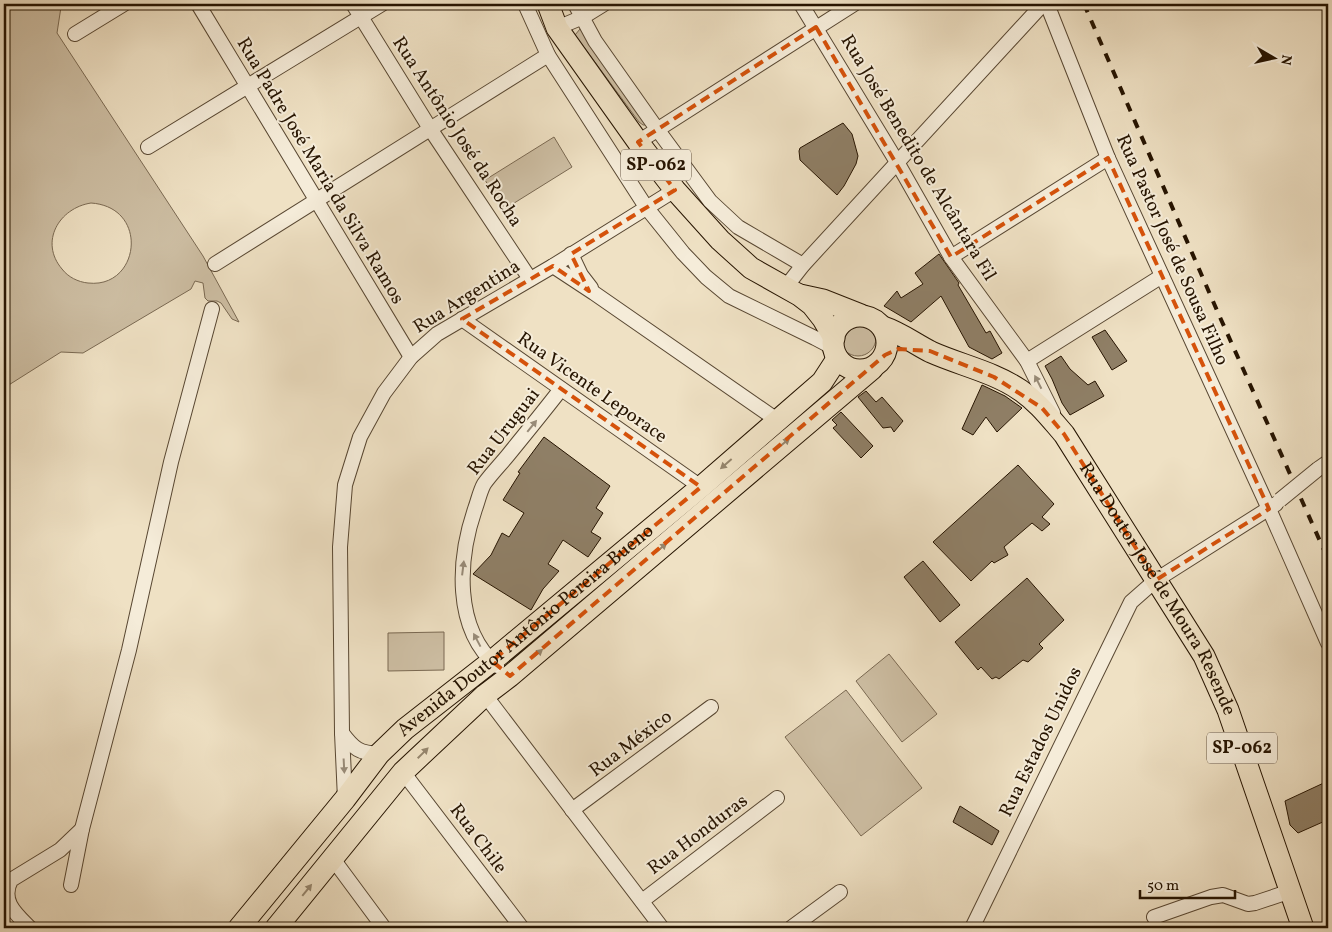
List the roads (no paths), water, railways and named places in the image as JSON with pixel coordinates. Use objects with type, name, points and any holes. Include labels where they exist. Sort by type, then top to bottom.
[{"type":"main road","name":"SP-062","points":[[548,4],[557,28],[638,142],[675,190],[720,240],[751,268],[792,291],[812,305],[823,319],[835,349],[846,367],[859,372],[879,362]]},
{"type":"main road","name":"SP-062","points":[[792,291],[823,300],[875,320],[883,328]]},
{"type":"main road","points":[[835,349],[837,328],[848,318],[861,316]]},
{"type":"main road","points":[[879,362],[888,345],[887,335],[883,328]]},
{"type":"main road","name":"Rua Doutor José de Moura Resende","points":[[883,328],[896,332],[930,352],[994,377],[1019,390],[1042,408],[1064,434],[1204,656],[1228,710],[1303,928]]},
{"type":"main road","name":"Avenida Doutor Antônio Pereira Bueno","points":[[247,927],[379,754],[405,729],[492,661],[702,486],[822,382],[835,349]]},
{"type":"main road","name":"Rua Doutor José de Moura Resende","points":[[879,362],[898,350],[930,352]]},
{"type":"main road","name":"Avenida Doutor Antônio Pereira Bueno","points":[[276,928],[404,772],[485,695],[510,676],[879,362]]},
{"type":"street","points":[[75,34],[124,4]]},
{"type":"street","name":"Rua Padre José Maria da Silva Ramos","points":[[198,4],[411,357]]},
{"type":"street","name":"Rua Antônio José da Rocha","points":[[353,4],[431,130],[530,279]]},
{"type":"street","points":[[148,147],[382,4]]},
{"type":"street","points":[[525,4],[548,55],[646,207],[683,253],[706,277],[729,296],[835,349]]},
{"type":"street","points":[[575,4],[595,41],[710,201],[738,226],[803,265]]},
{"type":"street","points":[[557,28],[582,17],[604,4]]},
{"type":"street","name":"Rua José Benedito de Alcântara Fil","points":[[801,4],[952,257],[1027,361],[1064,434]]},
{"type":"street","points":[[638,142],[854,4]]},
{"type":"street","points":[[792,291],[803,265],[1043,4]]},
{"type":"street","name":"Rua Pastor José de Sousa Filho","points":[[1047,4],[1108,158],[1162,276],[1275,505],[1328,643]]},
{"type":"street","points":[[216,264],[548,55]]},
{"type":"street","points":[[952,257],[1108,158]]},
{"type":"street","name":"Rua Argentina","points":[[346,799],[342,733],[340,547],[345,485],[360,437],[384,393],[411,357],[437,334],[553,266],[675,190]]},
{"type":"street","points":[[571,254],[581,275],[594,293]]},
{"type":"street","points":[[553,266],[777,420]]},
{"type":"street","points":[[1027,361],[1162,276]]},
{"type":"street","points":[[71,885],[82,829],[129,650],[172,462],[212,309]]},
{"type":"street","name":"Rua Vicente Leporace","points":[[462,319],[702,486]]},
{"type":"street","name":"Rua Uruguai","points":[[510,676],[492,661],[478,642],[467,616],[462,576],[469,526],[484,485],[561,389]]},
{"type":"street","name":"Rua Estados Unidos","points":[[972,928],[1131,602],[1156,580],[1275,505],[1323,466]]},
{"type":"street","points":[[485,695],[662,928]]},
{"type":"street","name":"Rua México","points":[[572,810],[712,707]]},
{"type":"street","points":[[342,733],[352,747],[365,753],[379,754]]},
{"type":"street","name":"Rua Chile","points":[[404,772],[522,928]]},
{"type":"street","name":"Rua Honduras","points":[[642,901],[778,798]]},
{"type":"street","points":[[30,928],[10,908],[5,895],[6,887],[11,880],[60,850],[82,829]]},
{"type":"street","points":[[333,859],[384,928]]},
{"type":"street","points":[[1154,917],[1217,896],[1230,896],[1248,904],[1291,891]]},
{"type":"street","points":[[791,928],[840,892]]},
{"type":"railway","points":[[1084,4],[1219,315],[1328,559]]}]
